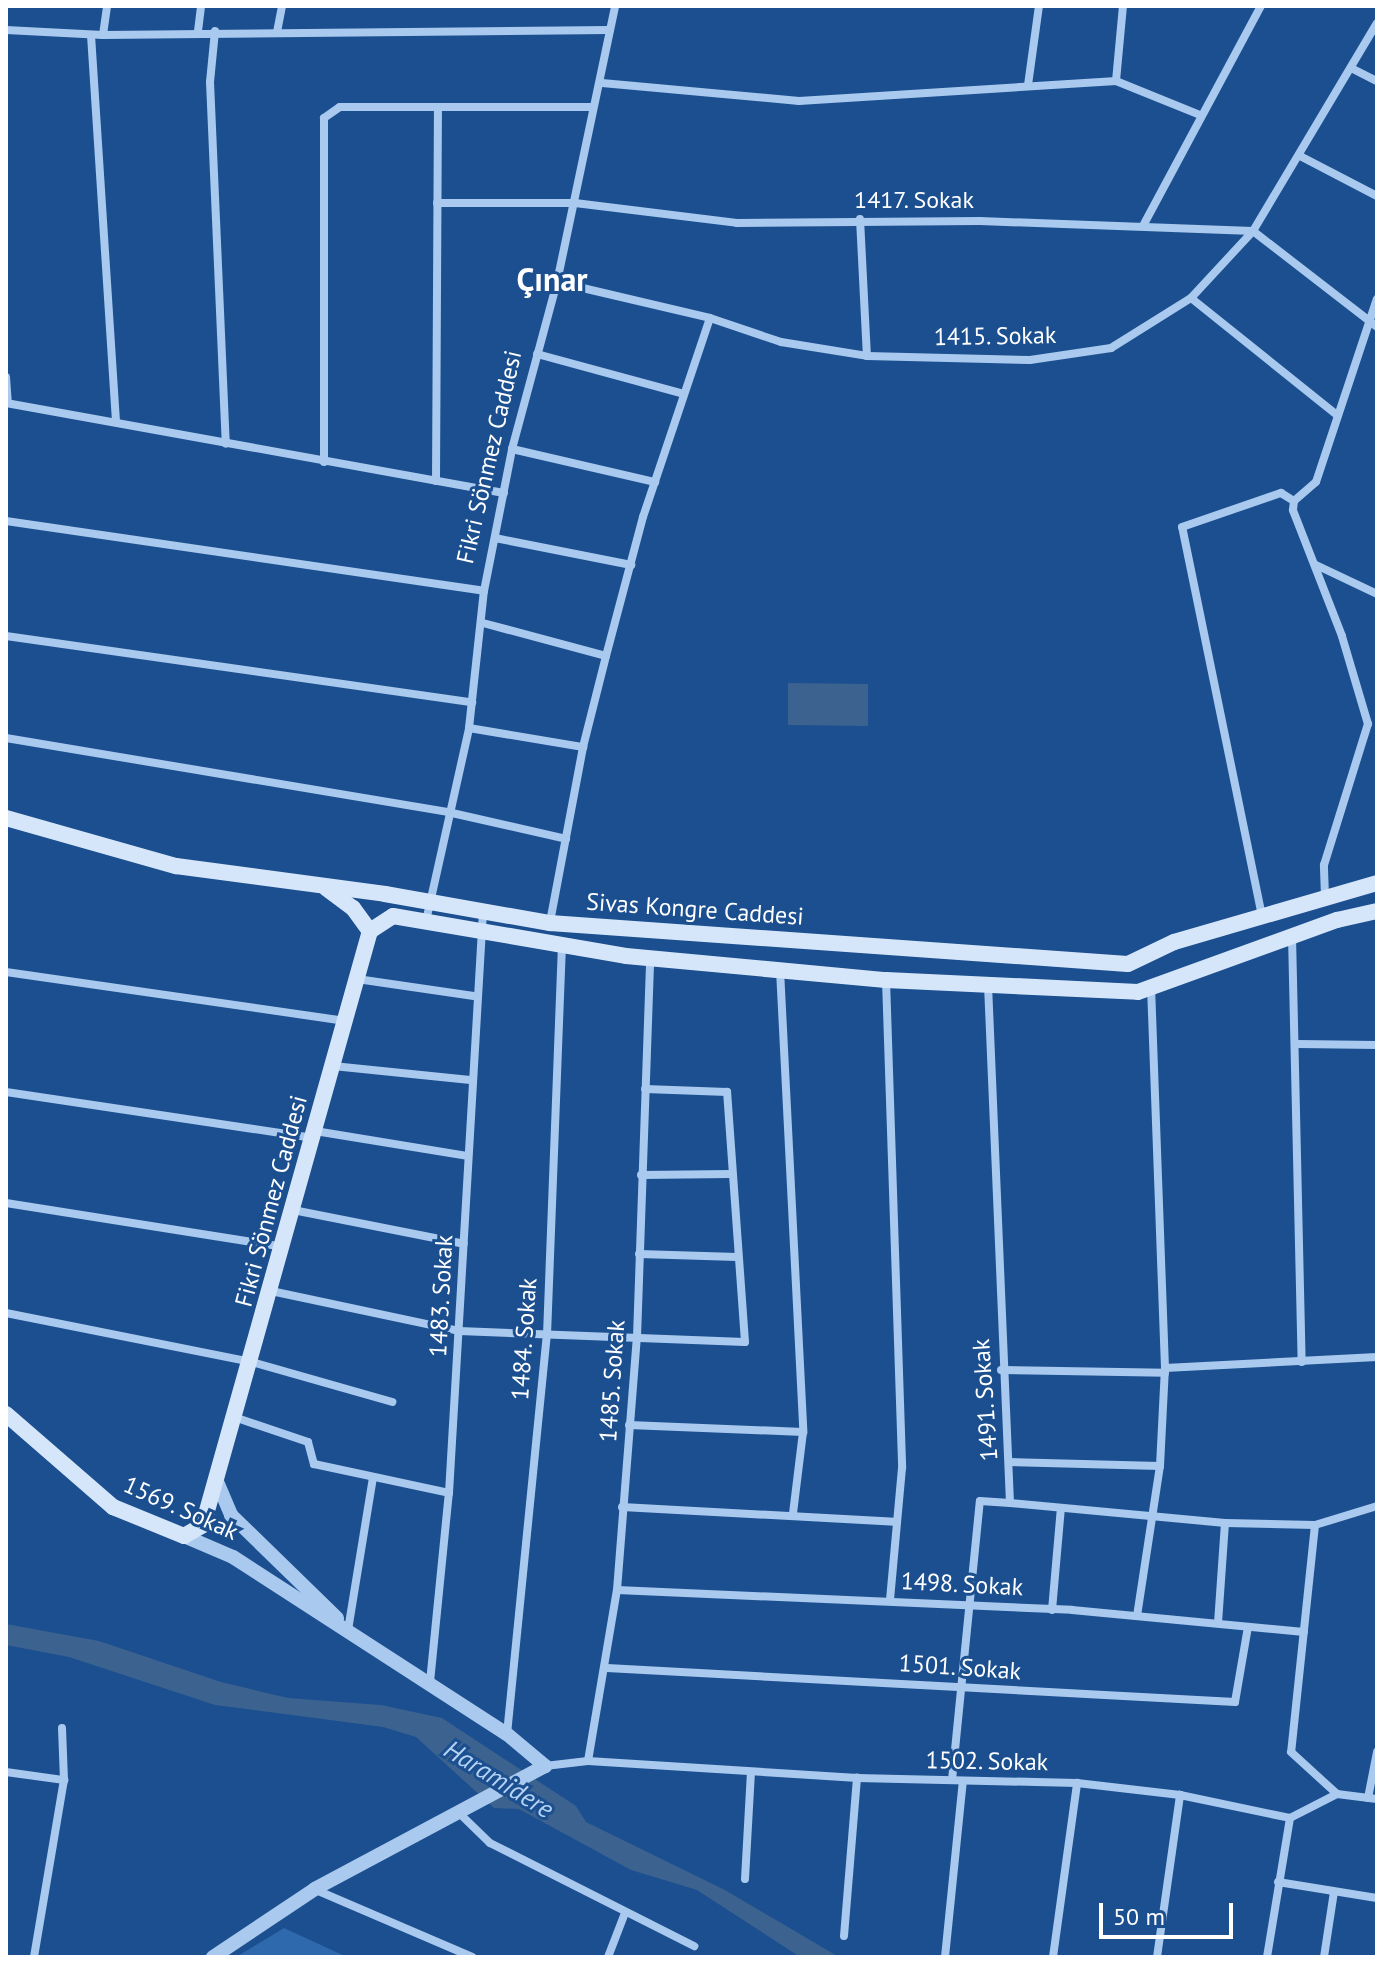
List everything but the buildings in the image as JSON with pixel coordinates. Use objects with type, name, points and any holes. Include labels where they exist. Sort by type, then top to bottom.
[{"type":"main road","name":"Sivas Kongre Caddesi","points":[[6,818],[176,866],[431,901],[550,923],[1128,964],[1174,942],[1377,883]]},
{"type":"main road","points":[[324,886],[353,908],[370,931]]},
{"type":"main road","name":"Sivas Kongre Caddesi","points":[[370,931],[393,916],[650,958],[886,980],[1138,992],[1292,936],[1377,911]]},
{"type":"main road","name":"Fikri Sönmez Caddesi","points":[[184,1536],[203,1524],[218,1484],[370,931]]},
{"type":"main road","name":"1569. Sokak","points":[[6,1414],[113,1507],[184,1536]]},
{"type":"street","points":[[103,35],[107,6]]},
{"type":"street","points":[[198,31],[201,6]]},
{"type":"street","points":[[277,32],[282,6]]},
{"type":"street","name":"Fikri Sönmez Caddesi","points":[[426,921],[469,728],[483,623],[484,591],[512,449],[557,282],[593,107],[602,83],[615,6]]},
{"type":"street","points":[[1028,85],[1039,6]]},
{"type":"street","points":[[1116,81],[1123,6]]},
{"type":"street","points":[[1144,224],[1261,6]]},
{"type":"street","name":"1415. Sokak","points":[[557,282],[710,318],[781,342],[867,356],[1030,360],[1111,348],[1191,298],[1253,231],[1377,23]]},
{"type":"street","points":[[6,30],[103,35],[198,31],[610,30]]},
{"type":"street","points":[[215,31],[210,82],[226,444]]},
{"type":"street","points":[[91,35],[116,422]]},
{"type":"street","points":[[1351,68],[1377,81]]},
{"type":"street","points":[[602,83],[799,101],[1116,81],[1200,115]]},
{"type":"street","points":[[324,462],[324,118],[340,107],[438,110],[593,107]]},
{"type":"street","points":[[436,481],[438,110]]},
{"type":"street","points":[[1300,156],[1377,196]]},
{"type":"street","name":"1417. Sokak","points":[[437,203],[575,203],[737,223],[860,219],[1144,224],[1253,231]]},
{"type":"street","points":[[860,219],[867,356]]},
{"type":"street","points":[[1253,231],[1373,325]]},
{"type":"street","points":[[1191,298],[1336,414]]},
{"type":"street","points":[[1294,501],[1316,482],[1336,414],[1373,325],[1377,299]]},
{"type":"street","points":[[550,923],[583,747],[606,656],[655,482],[710,318]]},
{"type":"street","points":[[537,354],[684,394]]},
{"type":"street","points":[[6,377],[7,403],[504,493]]},
{"type":"street","points":[[512,449],[655,482]]},
{"type":"street","points":[[1262,916],[1182,527],[1281,493],[1294,501],[1368,724],[1324,865],[1325,898]]},
{"type":"street","points":[[6,521],[484,591]]},
{"type":"street","points":[[495,538],[631,565]]},
{"type":"street","points":[[1316,565],[1377,594]]},
{"type":"street","points":[[483,623],[606,656]]},
{"type":"street","points":[[6,636],[472,702]]},
{"type":"street","points":[[469,728],[583,747]]},
{"type":"street","points":[[6,738],[452,813],[566,839]]},
{"type":"street","name":"1483. Sokak","points":[[430,1682],[449,1493],[464,1244],[474,996],[483,912]]},
{"type":"street","points":[[1292,936],[1297,1044],[1302,1362]]},
{"type":"street","name":"1484. Sokak","points":[[507,1734],[547,1335],[562,946]]},
{"type":"street","name":"1485. Sokak","points":[[588,1761],[607,1668],[617,1590],[637,1337],[650,958]]},
{"type":"street","points":[[780,970],[803,1432],[793,1514]]},
{"type":"street","points":[[6,972],[345,1021]]},
{"type":"street","points":[[357,979],[474,996]]},
{"type":"street","points":[[886,980],[900,1304],[902,1468],[890,1600]]},
{"type":"street","name":"1491. Sokak","points":[[988,984],[1001,1370],[1010,1503]]},
{"type":"street","points":[[1137,1616],[1160,1466],[1165,1370],[1151,987]]},
{"type":"street","points":[[1297,1044],[1377,1045]]},
{"type":"street","points":[[333,1066],[470,1080]]},
{"type":"street","points":[[271,1291],[459,1331],[745,1342],[727,1092],[645,1089]]},
{"type":"street","points":[[6,1092],[467,1156]]},
{"type":"street","points":[[641,1175],[731,1174]]},
{"type":"street","points":[[6,1203],[283,1247]]},
{"type":"street","points":[[293,1210],[464,1244]]},
{"type":"street","points":[[639,1254],[737,1257]]},
{"type":"street","points":[[6,1313],[252,1362],[392,1402]]},
{"type":"street","points":[[1001,1370],[1165,1370],[1377,1357]]},
{"type":"street","points":[[237,1418],[308,1442],[314,1464],[449,1493]]},
{"type":"street","points":[[629,1425],[803,1432]]},
{"type":"street","points":[[1009,1462],[1160,1466]]},
{"type":"street","points":[[348,1630],[373,1477]]},
{"type":"street","name":"1569. Sokak","points":[[218,1484],[231,1515],[314,1591],[348,1630]]},
{"type":"street","points":[[952,1780],[964,1685],[980,1501],[1153,1518],[1315,1525],[1377,1506]]},
{"type":"street","points":[[622,1507],[895,1522]]},
{"type":"street","points":[[1052,1610],[1061,1508]]},
{"type":"street","points":[[1218,1623],[1225,1523]]},
{"type":"street","points":[[1315,1525],[1291,1752],[1337,1794]]},
{"type":"street","name":"1569. Sokak","points":[[184,1536],[233,1557],[430,1682],[507,1734],[538,1768]]},
{"type":"street","name":"1498. Sokak","points":[[617,1590],[890,1600],[1137,1616],[1304,1632]]},
{"type":"street","name":"1501. Sokak","points":[[607,1668],[1235,1702],[1248,1627]]},
{"type":"street","points":[[34,1957],[64,1780],[62,1728]]},
{"type":"street","points":[[1267,1957],[1290,1818],[1337,1794],[1373,1798],[1377,1752]]},
{"type":"street","points":[[213,1957],[315,1889],[476,1798],[538,1768],[588,1761]]},
{"type":"street","name":"1502. Sokak","points":[[588,1761],[857,1778],[1077,1783],[1180,1795],[1290,1818]]},
{"type":"street","points":[[6,1772],[64,1780]]},
{"type":"street","points":[[745,1879],[751,1772]]},
{"type":"street","points":[[844,1936],[857,1778]]},
{"type":"street","points":[[945,1957],[963,1781]]},
{"type":"street","points":[[1053,1957],[1077,1783]]},
{"type":"street","points":[[1157,1957],[1180,1795]]},
{"type":"street","points":[[456,1811],[490,1843],[694,1946]]},
{"type":"street","points":[[1278,1882],[1377,1898]]},
{"type":"street","points":[[315,1889],[472,1957]]},
{"type":"street","points":[[1324,1957],[1334,1892]]},
{"type":"street","points":[[608,1957],[625,1913]]},
{"type":"shaded area","points":[[284,1928],[347,1957],[236,1957]]},
{"type":"water","points":[[788,683],[868,684],[868,726],[788,725]]},
{"type":"water","name":"Haramidere","points":[[6,1624],[99,1641],[221,1682],[288,1698],[381,1705],[442,1718],[576,1806],[586,1822],[725,1890],[839,1957],[800,1957],[697,1890],[631,1870],[519,1809],[494,1808],[416,1737],[383,1727],[215,1705],[69,1657],[6,1645]]},
{"type":"district","name":"Çınar","points":[[552,279]]}]
